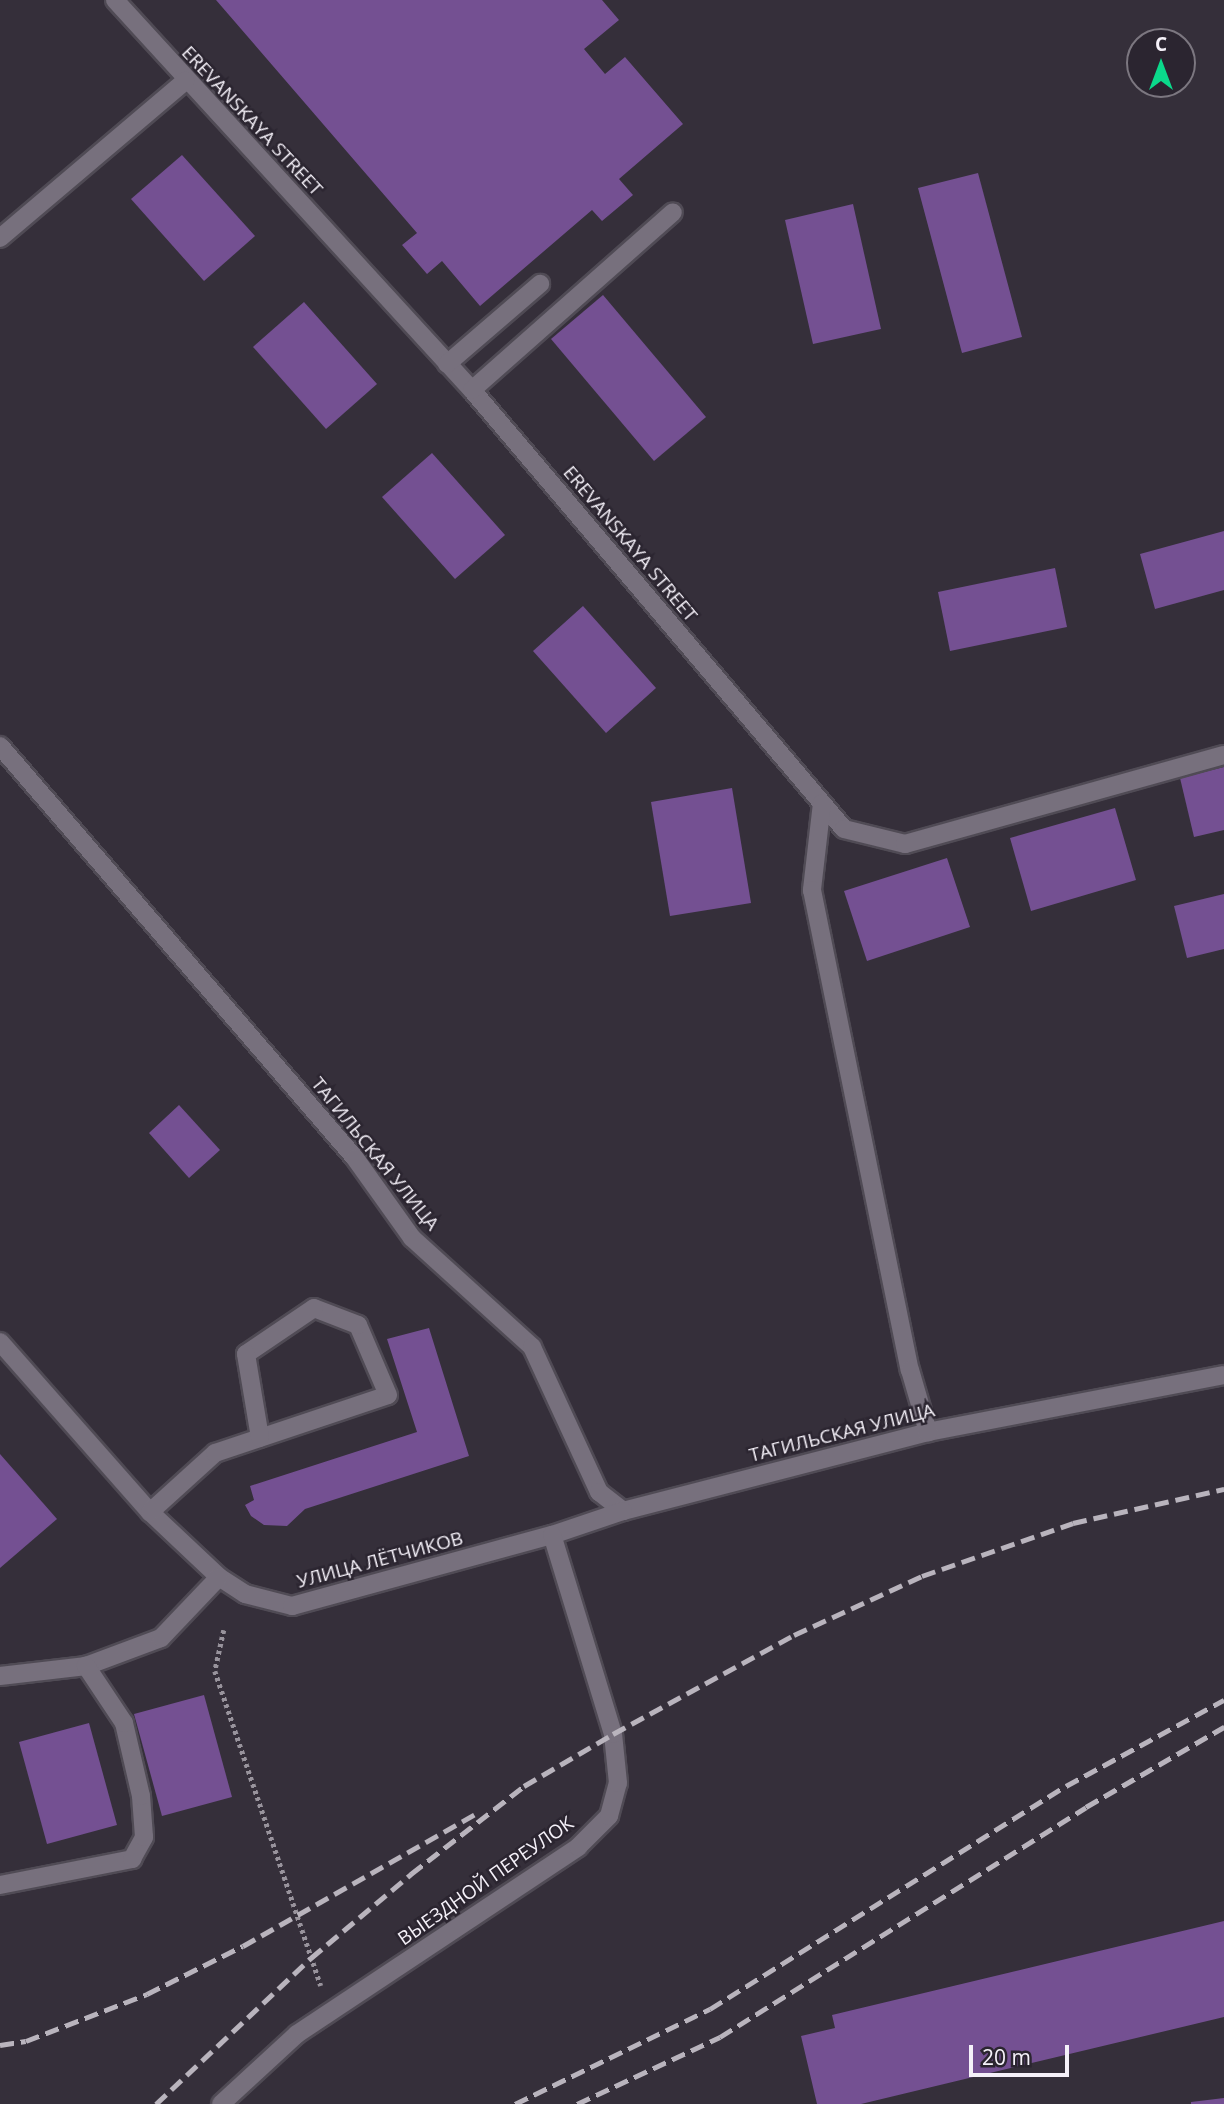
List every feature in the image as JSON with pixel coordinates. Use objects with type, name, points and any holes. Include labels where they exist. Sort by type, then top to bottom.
[{"type":"street","name":"EREVANSKAYA STREET","points":[[115,0],[185,82],[472,390],[844,829],[905,844],[1224,755]]},
{"type":"street","points":[[0,238],[185,82]]},
{"type":"street","points":[[472,390],[673,212]]},
{"type":"street","points":[[447,364],[540,284]]},
{"type":"street","name":"ТАГИЛЬСКАЯ УЛИЦА","points":[[0,746],[355,1158],[412,1238],[532,1347],[599,1492],[623,1511],[928,1432],[1224,1375]]},
{"type":"street","points":[[822,803],[812,890],[908,1356],[928,1432]]},
{"type":"street","points":[[150,1512],[215,1453],[260,1438],[388,1395],[358,1325],[314,1308],[246,1354],[260,1438]]},
{"type":"street","name":"УЛИЦА ЛЁТЧИКОВ","points":[[0,1342],[150,1512],[219,1577],[245,1594],[292,1605],[552,1535],[623,1511]]},
{"type":"street","name":"ВЫЕЗДНОЙ ПЕРЕУЛОК","points":[[221,2104],[297,2034],[578,1847],[609,1816],[618,1783],[613,1734],[552,1535]]},
{"type":"street","points":[[0,1676],[86,1666],[161,1638],[219,1577]]},
{"type":"street","points":[[0,1885],[132,1859],[144,1837],[141,1796],[124,1723],[86,1666]]},
{"type":"path","points":[[224,1630],[215,1671],[321,1986]]},
{"type":"building","points":[[216,0],[602,0],[619,20],[584,49],[605,74],[625,57],[683,124],[619,179],[633,195],[602,221],[592,210],[480,306],[442,261],[427,274],[402,245],[417,233]]},
{"type":"building","points":[[182,155],[255,236],[204,281],[131,199]]},
{"type":"building","points":[[978,173],[1022,337],[962,353],[918,188]]},
{"type":"building","points":[[853,204],[881,329],[813,344],[785,220]]},
{"type":"building","points":[[603,295],[706,417],[654,461],[551,339]]},
{"type":"building","points":[[304,302],[377,384],[326,429],[253,347]]},
{"type":"building","points":[[432,453],[505,535],[455,579],[382,497]]},
{"type":"building","points":[[1224,531],[1224,590],[1155,609],[1140,554]]},
{"type":"building","points":[[1055,568],[1067,627],[950,651],[938,592]]},
{"type":"building","points":[[583,606],[656,688],[606,733],[533,651]]},
{"type":"building","points":[[1224,767],[1224,830],[1194,837],[1180,778]]},
{"type":"building","points":[[732,788],[751,903],[670,916],[651,802]]},
{"type":"building","points":[[1115,808],[1136,880],[1031,911],[1010,838]]},
{"type":"building","points":[[947,858],[970,927],[867,961],[844,891]]},
{"type":"building","points":[[1224,894],[1224,949],[1187,958],[1174,906]]},
{"type":"building","points":[[179,1105],[220,1150],[189,1178],[149,1133]]},
{"type":"building","points":[[429,1328],[469,1456],[305,1509],[287,1526],[264,1525],[251,1516],[245,1505],[254,1500],[250,1486],[417,1432],[387,1339]]},
{"type":"building","points":[[0,1454],[57,1519],[0,1568]]},
{"type":"building","points":[[204,1695],[232,1797],[162,1816],[134,1714]]},
{"type":"building","points":[[89,1723],[117,1825],[47,1844],[19,1742]]},
{"type":"building","points":[[1224,1921],[1224,2017],[861,2104],[817,2104],[801,2036],[835,2028],[832,2015]]},
{"type":"building","points":[[1224,2098],[1224,2104],[1191,2104],[1191,2102]]},
{"type":"railway","points":[[156,2104],[311,1958],[411,1874],[524,1786],[613,1734],[794,1635],[922,1576],[1073,1523],[1224,1489]]},
{"type":"railway","points":[[515,2104],[710,2009],[1066,1786],[1224,1700]]},
{"type":"railway","points":[[577,2104],[720,2037],[1086,1807],[1224,1727]]},
{"type":"railway","points":[[0,2045],[26,2041],[147,1994],[243,1946],[479,1812]]}]
